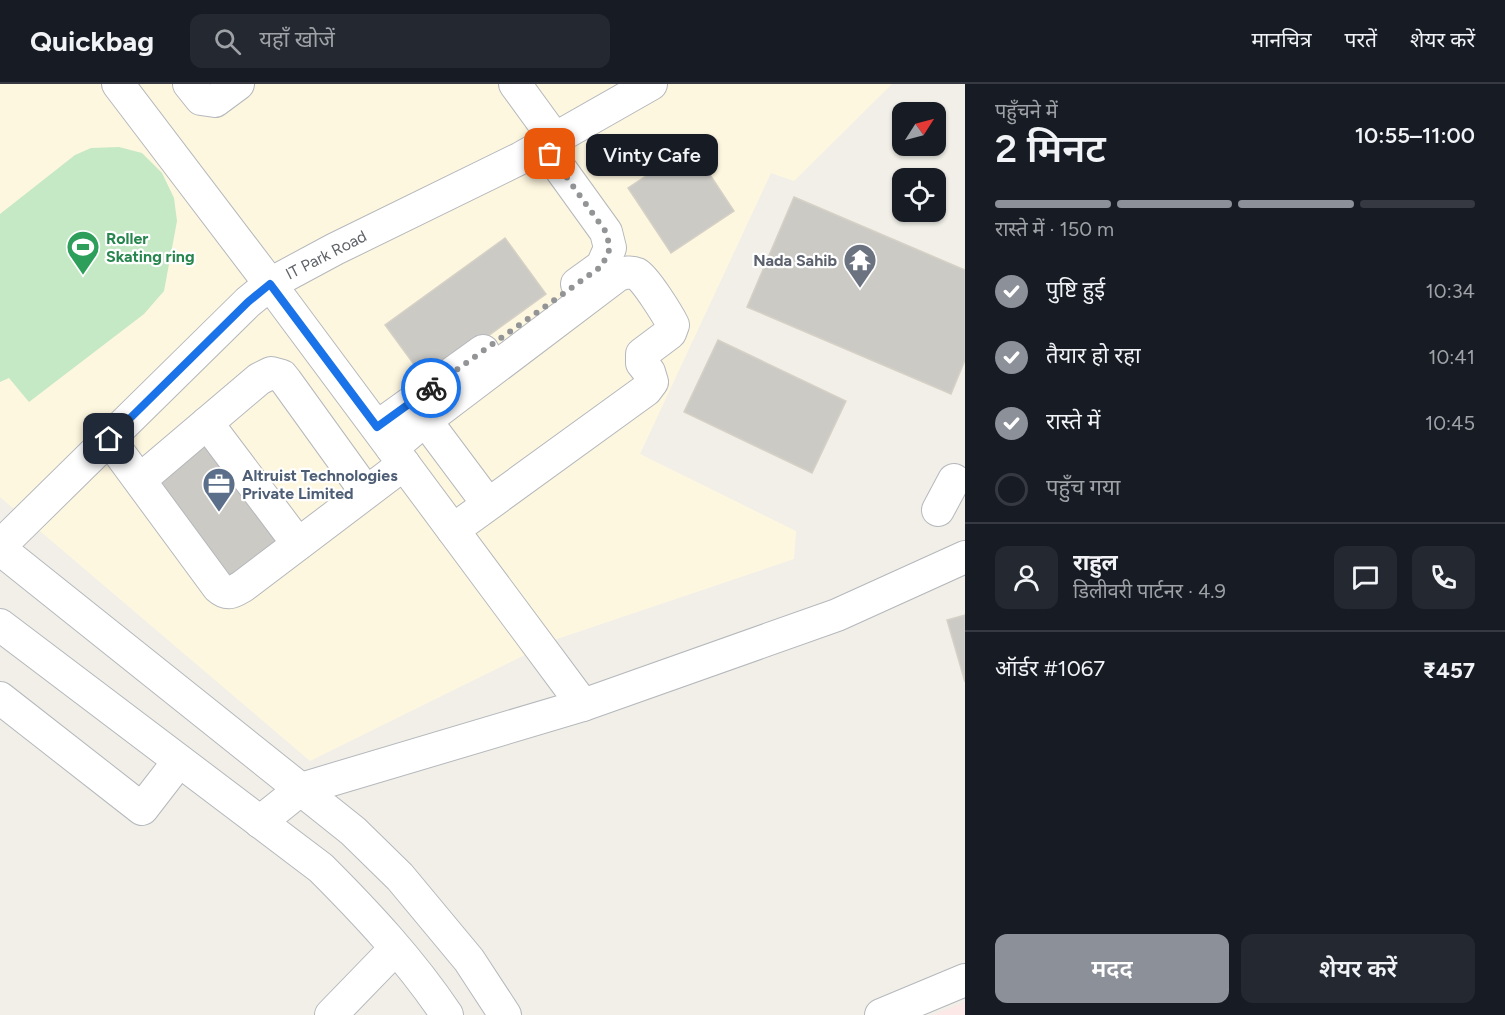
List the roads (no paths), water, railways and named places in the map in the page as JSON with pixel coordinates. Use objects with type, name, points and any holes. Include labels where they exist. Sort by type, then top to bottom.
[{"type":"street","points":[[118,84],[583,705]]},
{"type":"street","points":[[189,84],[201,99],[215,101],[237,84]]},
{"type":"street","points":[[109,439],[224,592],[231,593],[243,585],[366,492],[391,446],[602,266],[610,248],[606,232],[515,84]]},
{"type":"street","name":"IT Park Road","points":[[0,547],[248,302],[270,284],[335,249],[521,159],[651,84]]},
{"type":"street","points":[[391,446],[618,275],[629,272],[640,275],[673,325],[670,333],[642,354],[642,363],[650,372],[652,382],[646,390],[453,530]]},
{"type":"street","points":[[140,480],[265,374],[271,373],[282,376],[366,492]]},
{"type":"street","points":[[426,421],[488,504]]},
{"type":"street","points":[[207,423],[298,544]]},
{"type":"street","points":[[938,510],[954,480]]},
{"type":"street","points":[[0,547],[353,831],[400,878],[470,960],[506,1015]]},
{"type":"street","points":[[260,822],[300,789],[583,705],[837,615],[965,557]]},
{"type":"street","points":[[5,639],[179,761],[321,868],[364,911],[430,990],[443,1010]]},
{"type":"street","points":[[0,698],[142,809],[179,761]]},
{"type":"street","points":[[331,1015],[395,949]]},
{"type":"street","points":[[881,1015],[965,980]]},
{"type":"place","name":"Vinty Cafe","points":[[550,154]]},
{"type":"place","name":"Roller Skating ring","points":[[83,276]]},
{"type":"place","name":"Nada Sahib","points":[[860,289]]},
{"type":"place","name":"Altruist Technologies Private Limited","points":[[219,513]]}]
